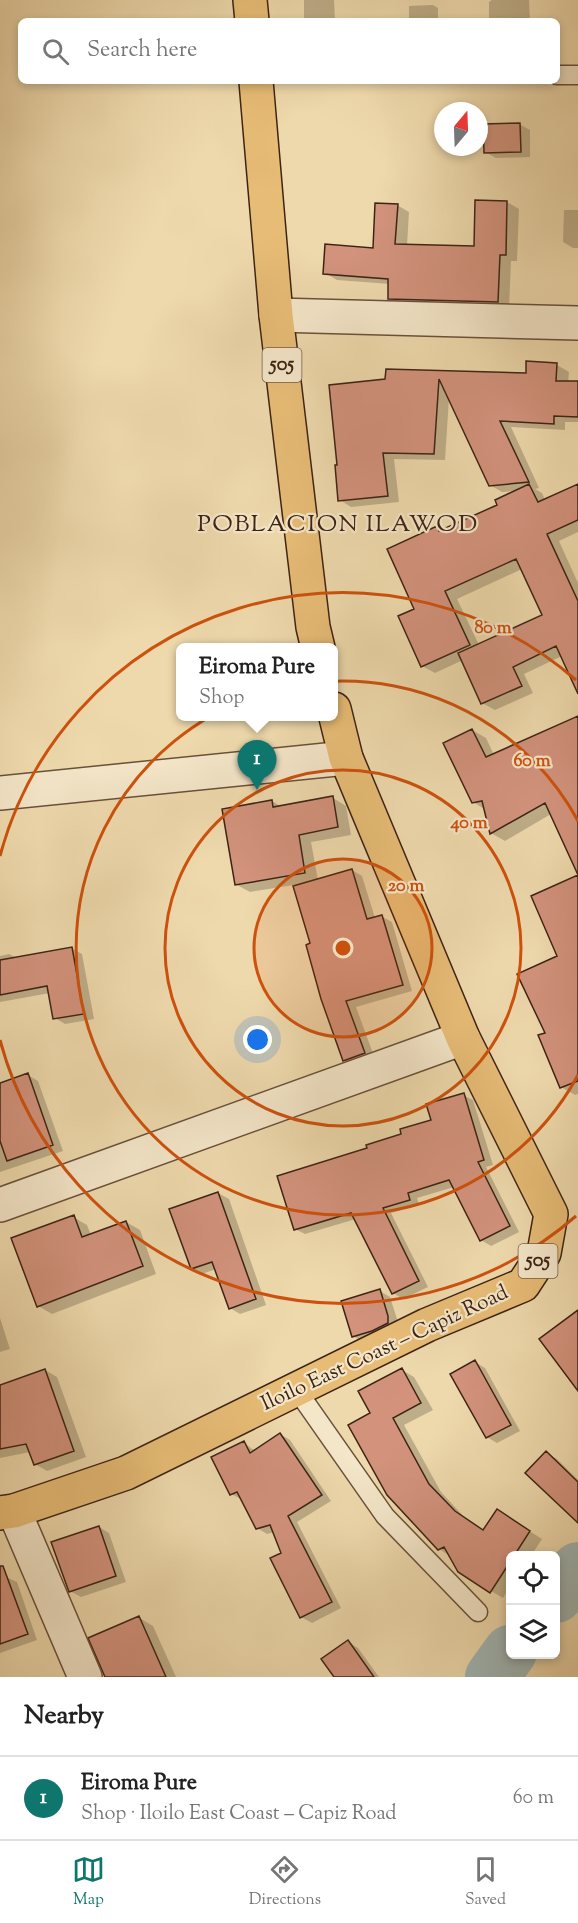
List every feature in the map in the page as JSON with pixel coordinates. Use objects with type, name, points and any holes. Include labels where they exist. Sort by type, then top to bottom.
[{"type":"main road","points":[[250,0],[252,18]]},
{"type":"main road","name":"505","points":[[256,84],[276,315],[313,627],[317,643]]},
{"type":"main road","name":"Iloilo East Coast – Capiz Road","points":[[7,1512],[126,1473],[427,1325],[523,1285],[544,1253],[551,1214],[463,1038],[346,758],[336,721]]},
{"type":"street","points":[[276,315],[578,323]]},
{"type":"street","points":[[0,793],[346,758]]},
{"type":"street","points":[[0,1205],[463,1038]]},
{"type":"street","points":[[7,1512],[85,1677]]},
{"type":"lane","points":[[560,75],[578,75]]},
{"type":"lane","points":[[296,1389],[385,1516],[478,1612]]},
{"type":"building","points":[[520,123],[521,152],[488,153],[488,124]]},
{"type":"building","points":[[475,200],[507,201],[506,255],[500,255],[498,302],[388,299],[388,279],[323,274],[325,244],[373,248],[375,203],[398,204],[395,244],[474,246]]},
{"type":"building","points":[[526,361],[557,363],[556,381],[578,381],[578,417],[554,416],[554,424],[500,421],[529,482],[489,486],[439,379],[434,454],[383,453],[388,496],[338,501],[329,385],[385,379],[386,369],[526,373]]},
{"type":"building","points":[[529,484],[538,502],[578,484],[578,520],[547,534],[578,601],[578,694],[556,646],[513,667],[522,686],[481,704],[458,653],[542,615],[516,559],[445,591],[470,645],[421,667],[398,616],[414,609],[387,549],[437,526],[439,531],[497,505],[495,500]]},
{"type":"building","points":[[578,716],[578,875],[545,803],[490,834],[482,801],[472,803],[443,743],[472,729],[486,757]]},
{"type":"building","points":[[333,796],[338,827],[299,835],[305,873],[235,885],[222,809],[272,800],[273,807]]},
{"type":"building","points":[[352,869],[367,919],[382,915],[403,985],[346,1001],[365,1053],[343,1061],[321,999],[306,945],[310,943],[293,886]]},
{"type":"building","points":[[578,875],[578,1081],[560,1088],[538,1035],[545,1033],[517,974],[557,956],[531,896]]},
{"type":"building","points":[[72,947],[84,1014],[53,1019],[47,986],[0,995],[0,960]]},
{"type":"building","points":[[28,1073],[53,1145],[7,1161],[0,1141],[0,1083]]},
{"type":"building","points":[[464,1093],[484,1160],[478,1162],[510,1226],[480,1241],[449,1180],[408,1193],[410,1200],[383,1208],[419,1281],[392,1294],[351,1213],[294,1230],[277,1176],[367,1148],[366,1145],[401,1134],[400,1129],[431,1120],[426,1104]]},
{"type":"building","points":[[218,1192],[256,1299],[229,1309],[212,1262],[191,1269],[169,1209]]},
{"type":"building","points":[[74,1215],[82,1237],[126,1221],[143,1266],[37,1307],[11,1238]]},
{"type":"building","points":[[380,1289],[388,1323],[352,1337],[341,1301]]},
{"type":"building","points":[[578,1310],[578,1391],[539,1339]]},
{"type":"building","points":[[475,1360],[511,1425],[486,1438],[450,1374]]},
{"type":"building","points":[[402,1368],[421,1403],[393,1418],[429,1484],[455,1511],[483,1530],[497,1509],[530,1531],[517,1551],[506,1551],[506,1568],[490,1593],[458,1572],[444,1547],[438,1550],[387,1495],[348,1425],[370,1413],[358,1391]]},
{"type":"building","points":[[45,1369],[74,1451],[34,1465],[26,1444],[0,1449],[0,1385]]},
{"type":"building","points":[[280,1433],[322,1495],[288,1516],[332,1602],[300,1618],[270,1558],[281,1553],[270,1525],[256,1529],[237,1492],[230,1495],[211,1457],[244,1441],[250,1453]]},
{"type":"building","points":[[546,1451],[578,1482],[578,1523],[525,1473]]},
{"type":"building","points":[[99,1526],[116,1576],[69,1592],[51,1542]]},
{"type":"building","points":[[0,1566],[3,1566],[28,1634],[0,1644]]},
{"type":"building","points":[[139,1616],[166,1677],[105,1677],[88,1638]]},
{"type":"building","points":[[348,1640],[374,1677],[334,1677],[321,1659]]},
{"type":"waterway","points":[[560,1591],[578,1569]]},
{"type":"waterway","points":[[492,1677],[506,1658]]},
{"type":"place","name":"Eiroma Pure","points":[[257,790]]},
{"type":"district","name":"POBLACION ILAWOD","points":[[338,525]]}]
